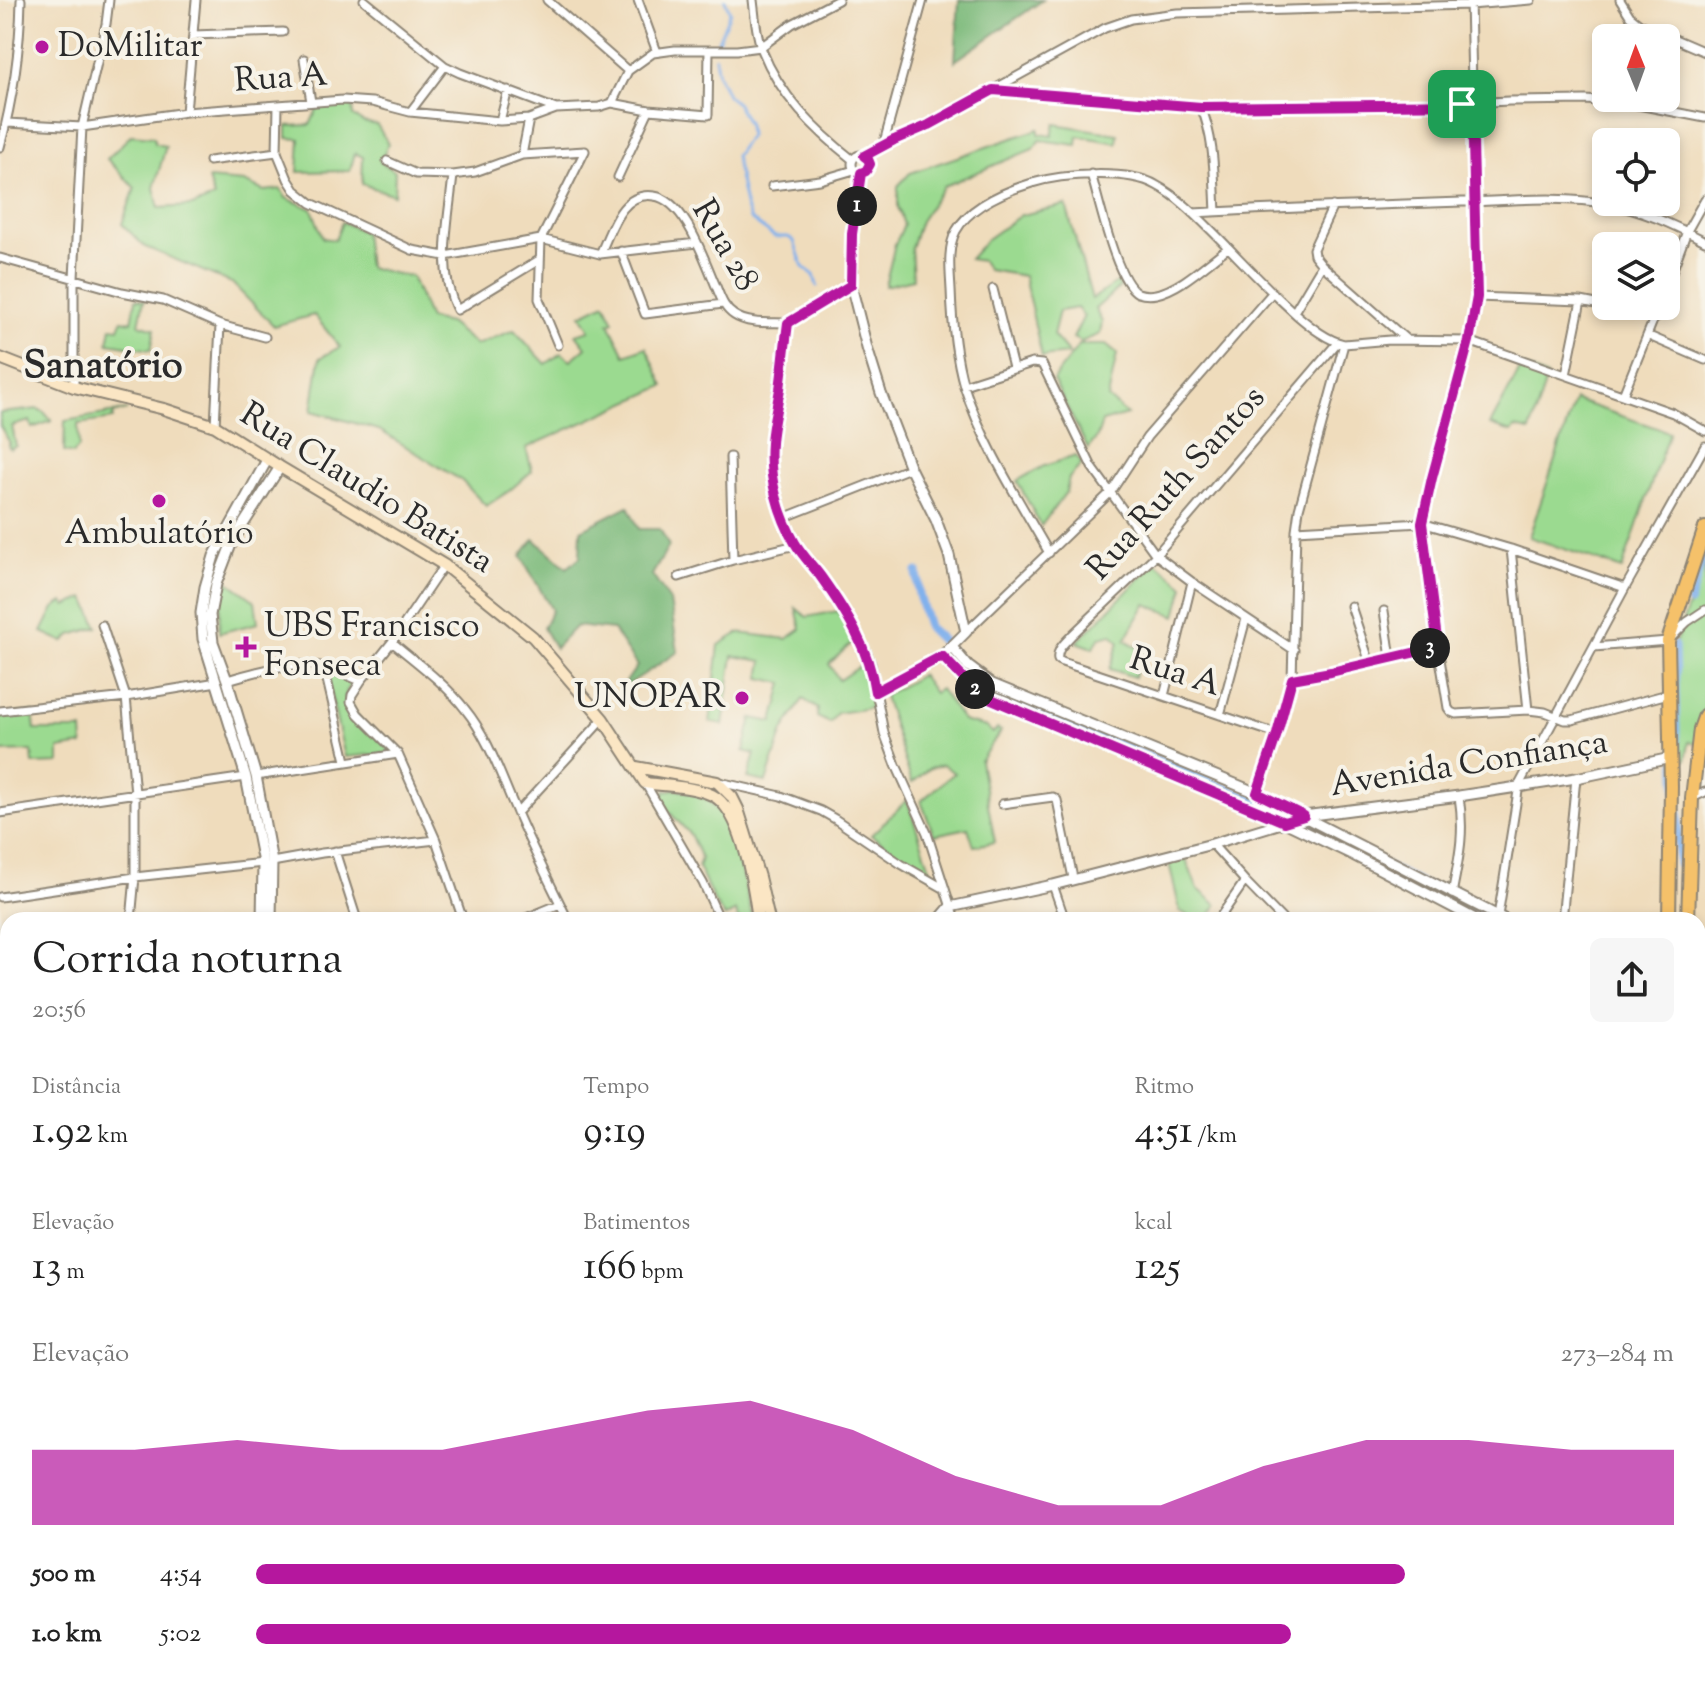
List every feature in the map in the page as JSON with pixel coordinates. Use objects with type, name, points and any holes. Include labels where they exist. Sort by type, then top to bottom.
[{"type":"main road","name":"Rua Claudio Batista","points":[[0,358],[74,387],[164,409],[215,426],[444,565],[533,637],[603,719],[645,783]]},
{"type":"main road","points":[[1669,912],[1671,758],[1668,641],[1705,528]]},
{"type":"main road","points":[[1688,912],[1692,798],[1700,729],[1705,715]]},
{"type":"main road","points":[[636,767],[717,782],[732,797],[759,877],[767,912]]},
{"type":"main road","points":[[645,783],[715,796],[725,806],[742,846],[757,912]]},
{"type":"main road","points":[[1670,869],[1685,912]]},
{"type":"street","points":[[0,147],[18,56],[21,0]]},
{"type":"street","points":[[74,387],[74,278],[82,127],[109,0]]},
{"type":"street","points":[[186,112],[196,0]]},
{"type":"street","points":[[364,0],[445,66],[556,109],[599,107],[612,103],[708,115],[709,50]]},
{"type":"street","points":[[547,0],[628,71]]},
{"type":"street","points":[[638,0],[657,52]]},
{"type":"street","points":[[753,0],[761,47],[779,83],[821,134],[853,160],[857,171],[851,285],[876,378],[910,468],[946,548],[966,632]]},
{"type":"street","points":[[612,103],[628,71],[646,57],[657,52],[761,47],[792,24],[838,0]]},
{"type":"street","points":[[883,146],[923,0]]},
{"type":"street","points":[[853,160],[929,125],[1105,28],[1131,19],[1228,11],[1531,0]]},
{"type":"street","points":[[1620,0],[1630,16],[1640,24],[1705,52]]},
{"type":"street","points":[[1470,2],[1477,297],[1469,341],[1422,523],[1448,708],[1453,714],[1528,710],[1572,720],[1668,694]]},
{"type":"street","points":[[193,35],[283,32]]},
{"type":"street","points":[[304,59],[311,102]]},
{"type":"street","points":[[410,112],[445,66]]},
{"type":"street","points":[[500,121],[508,90]]},
{"type":"street","points":[[993,90],[1201,107],[1596,101],[1633,104],[1705,118]]},
{"type":"street","name":"Rua A","points":[[7,123],[82,127],[186,112],[358,100],[410,112],[500,121],[529,119],[556,109]]},
{"type":"street","points":[[278,105],[277,152],[295,190],[311,203],[412,250],[445,256],[541,239],[600,254],[697,243]]},
{"type":"street","points":[[1201,107],[1211,146],[1216,212]]},
{"type":"street","points":[[618,177],[649,110]]},
{"type":"street","points":[[522,155],[529,119]]},
{"type":"street","points":[[387,161],[416,174],[453,175],[475,172],[522,155],[585,151],[541,239],[539,299],[558,345]]},
{"type":"street","points":[[209,161],[277,152]]},
{"type":"street","points":[[772,186],[866,171],[868,159],[864,156]]},
{"type":"street","points":[[1091,174],[1116,258],[1136,292],[1151,295],[1169,289],[1228,248]]},
{"type":"street","points":[[1049,553],[992,450],[964,385],[951,297],[951,254],[958,228],[981,207],[1018,188],[1045,179],[1091,174],[1147,180],[1167,191],[1272,293],[1309,324],[1340,343],[1469,341],[1673,413],[1705,431]]},
{"type":"street","points":[[453,175],[445,256],[447,285],[457,310],[539,260]]},
{"type":"street","name":"Rua 28","points":[[600,254],[627,204],[635,198],[650,195],[664,199],[680,212],[723,304],[733,314],[749,321],[788,323]]},
{"type":"street","points":[[1680,250],[1705,199]]},
{"type":"street","points":[[1193,213],[1579,200],[1630,209],[1705,241]]},
{"type":"street","points":[[1333,206],[1313,249],[1314,255],[1407,340]]},
{"type":"street","points":[[621,251],[645,314],[723,304]]},
{"type":"street","points":[[0,258],[122,292],[171,302],[220,325],[265,337]]},
{"type":"street","points":[[1294,312],[1322,265]]},
{"type":"street","points":[[851,285],[788,323],[772,425],[772,474],[783,518],[796,545],[834,596],[871,664],[888,744],[927,833],[952,912]]},
{"type":"street","points":[[993,289],[1013,368]]},
{"type":"street","points":[[875,692],[947,651],[1111,492],[1147,437],[1272,293]]},
{"type":"street","points":[[1477,297],[1592,303]]},
{"type":"street","points":[[1566,375],[1581,301]]},
{"type":"street","points":[[1623,395],[1655,320]]},
{"type":"street","points":[[215,426],[220,325]]},
{"type":"street","points":[[1649,336],[1705,360]]},
{"type":"street","points":[[1257,793],[1292,679],[1296,530],[1340,343]]},
{"type":"street","name":"Rua Ruth Santos","points":[[1058,660],[1058,651],[1072,635],[1156,555],[1340,343]]},
{"type":"street","points":[[964,385],[1035,362],[1045,367],[1086,456],[1156,555],[1294,650]]},
{"type":"street","points":[[1503,912],[1519,785],[1705,446]]},
{"type":"street","points":[[730,457],[733,560]]},
{"type":"street","points":[[267,460],[209,567],[201,624],[251,776],[268,862],[271,912]]},
{"type":"street","points":[[1694,463],[1705,463]]},
{"type":"street","points":[[214,660],[210,615],[219,575],[238,530],[280,467]]},
{"type":"street","points":[[783,518],[910,468]]},
{"type":"street","points":[[1296,530],[1422,523],[1625,588]]},
{"type":"street","points":[[679,577],[796,545]]},
{"type":"street","points":[[1511,549],[1528,710]]},
{"type":"street","points":[[444,565],[351,698],[354,709],[398,754],[436,840],[460,912]]},
{"type":"street","points":[[1164,696],[1192,582]]},
{"type":"street","points":[[1351,606],[1370,663]]},
{"type":"street","points":[[1594,647],[1668,641],[1705,610]]},
{"type":"street","points":[[1384,611],[1391,658]]},
{"type":"street","points":[[1220,715],[1246,619]]},
{"type":"street","points":[[102,625],[126,697],[135,793],[132,912]]},
{"type":"street","points":[[392,642],[438,680],[467,711],[488,746],[564,912]]},
{"type":"street","points":[[1292,679],[1438,647]]},
{"type":"street","points":[[947,651],[992,684],[1257,793],[1490,912]]},
{"type":"street","points":[[947,651],[967,682],[989,698],[1284,822],[1462,912]]},
{"type":"street","name":"Rua A","points":[[1058,660],[1277,734]]},
{"type":"street","points":[[0,711],[126,697],[298,665],[324,667],[361,681]]},
{"type":"street","points":[[324,667],[346,761]]},
{"type":"street","points":[[517,813],[603,719]]},
{"type":"street","points":[[0,813],[398,754]]},
{"type":"street","name":"Avenida Confiança","points":[[950,907],[1053,885],[1302,817],[1576,778],[1671,758]]},
{"type":"street","points":[[1563,912],[1576,778]]},
{"type":"street","points":[[717,782],[781,796],[821,811],[945,889]]},
{"type":"street","points":[[645,783],[716,912]]},
{"type":"street","points":[[1692,798],[1705,792]]},
{"type":"street","points":[[1452,894],[1462,843],[1463,820],[1459,796]]},
{"type":"street","points":[[1002,804],[1053,797],[1057,800],[1073,878]]},
{"type":"street","points":[[0,897],[436,840]]},
{"type":"street","points":[[1212,844],[1275,912]]},
{"type":"street","points":[[335,851],[354,912]]},
{"type":"street","points":[[263,912],[268,862]]},
{"type":"street","points":[[1224,912],[1245,881]]},
{"type":"street","points":[[1053,885],[1062,912]]},
{"type":"street","points":[[540,912],[560,904]]},
{"type":"street","points":[[946,912],[950,907]]},
{"type":"green space","points":[[959,0],[1043,0],[955,61]]},
{"type":"green space","points":[[352,104],[353,116],[377,125],[388,143],[381,162],[395,171],[394,195],[362,184],[363,157],[355,153],[350,171],[298,172],[300,139],[287,138],[287,126],[310,125],[319,105]]},
{"type":"green space","points":[[1055,124],[1118,134],[1117,143],[1078,136],[1077,145],[1040,140],[1033,149],[944,186],[920,221],[911,248],[913,279],[885,286],[895,244],[904,225],[898,207],[898,186],[910,173],[1039,129],[1039,134],[1052,136]]},
{"type":"green space","points":[[131,135],[154,137],[155,144],[166,146],[154,188],[159,208],[192,206],[214,198],[208,179],[244,182],[264,191],[281,189],[286,198],[312,209],[323,238],[335,240],[342,222],[364,232],[368,267],[411,276],[429,319],[449,323],[476,345],[514,330],[546,364],[561,353],[571,360],[586,347],[576,334],[590,330],[581,315],[605,303],[614,321],[609,323],[625,355],[646,347],[664,386],[526,448],[532,471],[486,506],[462,481],[379,430],[312,411],[320,358],[340,347],[314,315],[274,326],[232,283],[145,247],[122,224],[135,188],[107,159]]},
{"type":"green space","points":[[1066,205],[1092,299],[1118,282],[1120,287],[1095,309],[1102,322],[1100,334],[1081,342],[1073,338],[1084,316],[1077,308],[1059,311],[1053,335],[1069,354],[1042,357],[1024,276],[988,270],[982,261],[969,259],[987,239],[1021,215]]},
{"type":"green space","points":[[136,299],[144,300],[139,324],[155,329],[151,350],[108,343],[111,327],[119,328],[122,320],[132,322]]},
{"type":"green space","points":[[1079,345],[1106,345],[1117,354],[1108,398],[1127,415],[1102,422],[1097,437],[1088,449],[1053,380]]},
{"type":"green space","points":[[1522,366],[1547,377],[1530,431],[1515,428],[1512,432],[1490,425]]},
{"type":"green space","points":[[1575,400],[1669,432],[1622,569],[1529,537]]},
{"type":"green space","points":[[38,409],[52,421],[32,428],[30,421],[12,426],[16,446],[10,449],[0,426],[0,413]]},
{"type":"green space","points":[[127,410],[113,414],[113,419],[78,424],[79,447],[73,454],[64,452],[65,421]]},
{"type":"green space","points":[[1076,456],[1082,464],[1069,478],[1066,492],[1041,526],[1017,481],[1044,466]]},
{"type":"green space","points":[[628,506],[639,529],[660,529],[669,546],[652,575],[670,601],[678,652],[621,689],[637,666],[613,630],[576,626],[555,648],[543,628],[552,610],[521,556],[534,539],[567,568],[580,557],[581,530]]},
{"type":"green space","points":[[1705,548],[1705,744],[1689,742],[1686,760],[1680,761],[1674,646]]},
{"type":"green space","points":[[1156,562],[1184,586],[1176,616],[1146,604],[1125,640],[1145,651],[1134,677],[1110,669],[1119,642],[1112,634],[1100,637],[1093,648],[1077,642]]},
{"type":"green space","points":[[226,580],[255,601],[258,623],[219,633],[220,606]]},
{"type":"green space","points":[[85,598],[98,627],[71,635],[64,642],[42,632],[54,608],[63,602],[66,606]]},
{"type":"green space","points":[[796,608],[807,617],[838,611],[855,640],[829,664],[839,680],[867,661],[871,708],[837,713],[830,723],[817,717],[818,709],[803,699],[783,731],[766,782],[748,778],[755,754],[744,751],[752,718],[773,722],[783,683],[760,678],[763,661],[733,656],[723,725],[710,722],[719,645],[739,633],[787,639],[801,629]]},
{"type":"green space","points":[[325,670],[353,682],[345,697],[360,721],[393,753],[345,757]]},
{"type":"green space","points":[[921,675],[934,693],[940,689],[963,721],[986,727],[993,733],[997,729],[1001,731],[980,761],[995,842],[974,846],[968,828],[934,835],[921,801],[954,773],[943,765],[930,768],[912,783],[884,696]]},
{"type":"green space","points":[[33,712],[35,730],[82,730],[83,745],[59,749],[59,763],[33,764],[32,751],[0,752],[0,715]]},
{"type":"green space","points":[[674,789],[693,793],[708,800],[724,816],[751,912],[721,912],[715,903],[698,867],[701,858],[690,834],[665,805],[662,796]]},
{"type":"green space","points":[[907,800],[933,877],[871,835]]},
{"type":"green space","points":[[1186,859],[1197,888],[1217,905],[1212,912],[1180,911],[1169,863]]},
{"type":"waterway","points":[[717,43],[730,12],[725,0]]},
{"type":"waterway","points":[[715,57],[718,75],[727,95],[737,104],[748,125],[749,136],[735,156],[750,219],[775,237],[788,237],[794,241],[803,267],[814,275],[817,286]]},
{"type":"waterway","points":[[1690,602],[1705,548]]},
{"type":"waterway","points":[[917,572],[919,595],[928,627],[984,689],[1283,812]]},
{"type":"waterway","points":[[1674,646],[1679,864]]},
{"type":"waterway","points":[[1311,826],[1479,912]]},
{"type":"place","name":"DoMilitar","points":[[42,47]]},
{"type":"place","name":"Ambulatório","points":[[159,501]]},
{"type":"place","name":"UBS Francisco Fonseca","points":[[246,647]]},
{"type":"place","name":"UNOPAR","points":[[742,698]]},
{"type":"district","name":"Sanatório","points":[[103,368]]},
{"type":"route","points":[[993,90],[1201,107],[1462,104],[1472,104],[1477,297],[1469,341],[1422,523],[1438,647],[1292,679],[1257,793],[1304,816],[1284,822],[989,698],[967,682],[942,656],[875,692],[871,664],[865,649],[834,596],[796,545],[783,518],[770,452],[788,323],[851,285],[852,234],[861,173],[870,164],[864,156],[993,90]]}]
